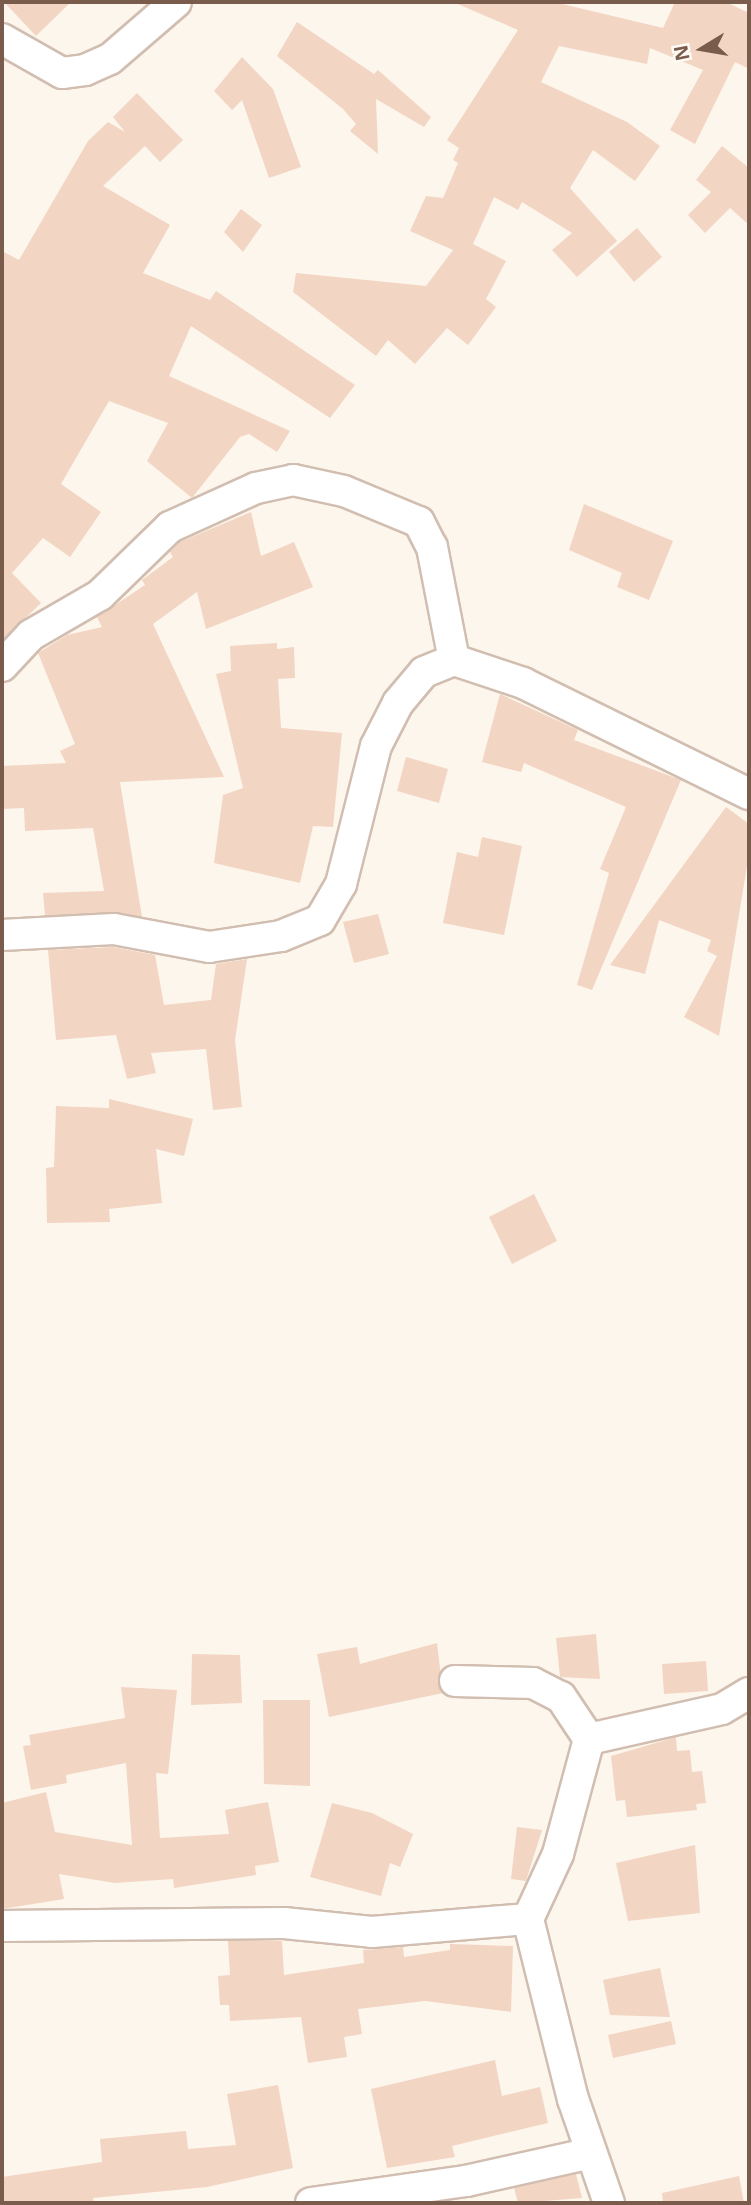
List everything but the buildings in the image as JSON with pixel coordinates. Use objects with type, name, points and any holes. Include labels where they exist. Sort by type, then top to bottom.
[{"type":"street","points":[[2,39],[62,73],[85,70],[110,59],[176,2]]},
{"type":"street","points":[[2,666],[31,635],[100,594],[170,527],[256,488],[293,480],[344,491],[419,522],[432,547],[454,660]]},
{"type":"street","points":[[2,935],[114,929],[209,947],[281,936],[320,920],[341,884],[381,735],[424,672],[454,660],[523,683],[749,794]]},
{"type":"street","points":[[455,1681],[533,1683],[561,1697],[589,1739],[558,1854],[528,1919],[591,2153],[609,2203]]},
{"type":"street","points":[[589,1739],[722,1709],[749,1693]]},
{"type":"street","points":[[2,1926],[284,1923],[372,1933],[528,1919]]},
{"type":"street","points":[[311,2203],[466,2181],[591,2153]]}]
